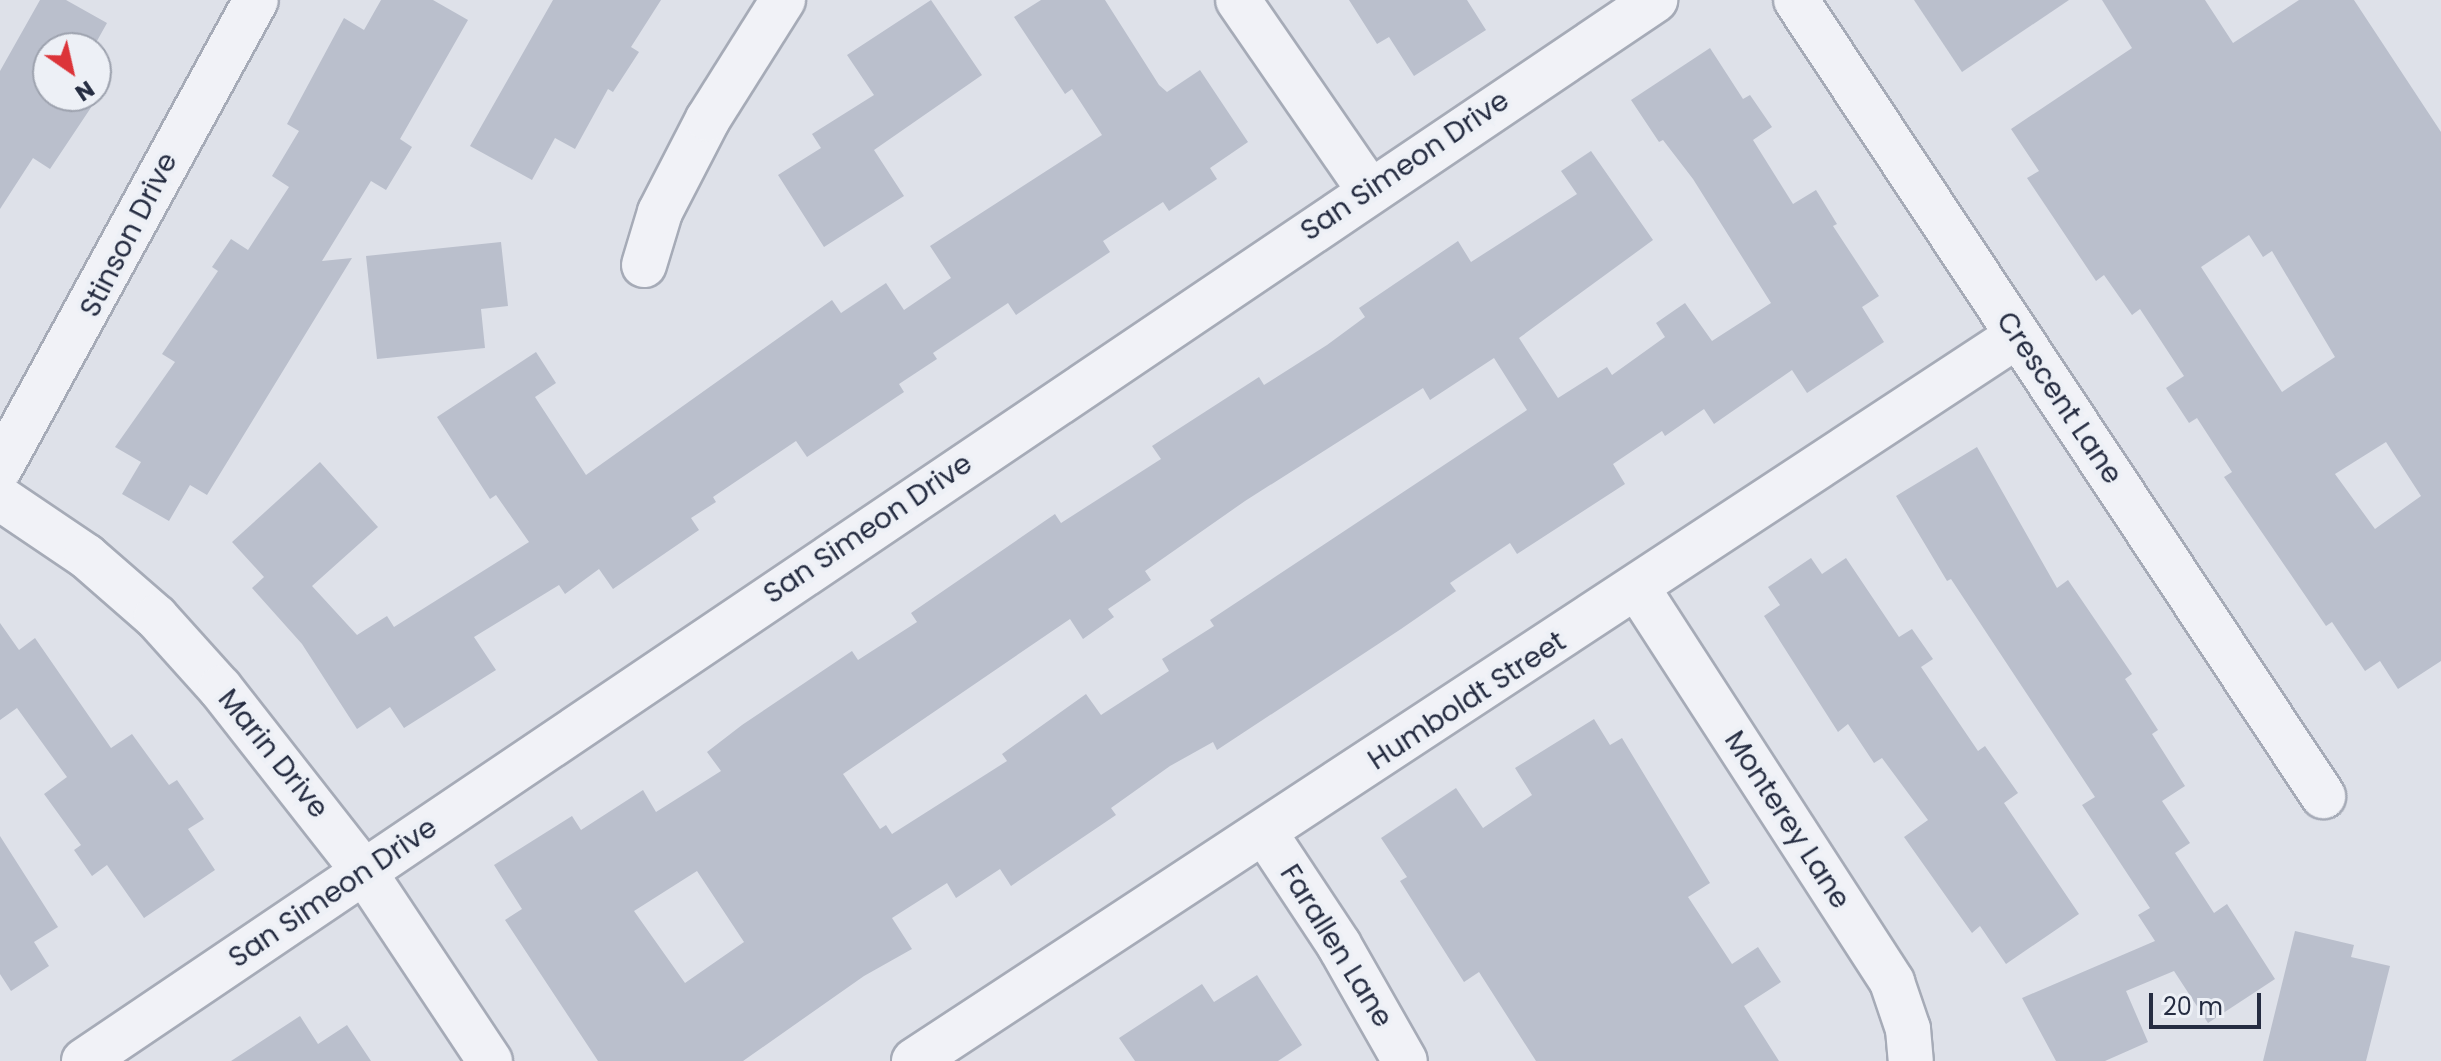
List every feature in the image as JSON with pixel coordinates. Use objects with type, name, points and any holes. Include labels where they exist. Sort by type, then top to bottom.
[{"type":"street","name":"Stinson Drive","points":[[0,468],[256,0]]},
{"type":"street","points":[[644,265],[660,212],[708,119],[783,0]]},
{"type":"street","points":[[1238,0],[1369,190]]},
{"type":"street","name":"San Simeon Drive","points":[[84,1061],[1369,190],[1655,0]]},
{"type":"street","name":"Crescent Lane","points":[[1796,0],[2323,796]]},
{"type":"street","name":"Humboldt Street","points":[[914,1061],[1638,589],[2017,336]]},
{"type":"street","name":"Marin Drive","points":[[0,498],[86,556],[156,617],[312,800],[365,873],[490,1061]]},
{"type":"street","name":"Monterey Lane","points":[[1638,589],[1892,982],[1908,1029],[1911,1061]]},
{"type":"street","name":"Farallen Lane","points":[[1265,833],[1339,945],[1405,1061]]},
{"type":"building","points":[[40,0],[66,0],[107,23],[102,32],[32,32],[32,112],[88,112],[50,169],[33,158],[0,209],[0,71]]},
{"type":"building","points":[[381,0],[433,0],[468,20],[400,139],[412,147],[386,190],[371,181],[322,261],[352,258],[207,495],[190,485],[169,521],[122,494],[141,462],[115,447],[175,362],[162,354],[218,271],[212,267],[231,239],[248,250],[289,187],[272,176],[299,131],[287,124],[344,18],[364,30]]},
{"type":"building","points":[[553,0],[661,0],[631,47],[639,52],[613,92],[608,89],[575,149],[555,138],[532,180],[470,146]]},
{"type":"building","points":[[931,0],[982,75],[874,150],[904,196],[824,247],[778,175],[821,148],[812,134],[874,95],[847,55]]},
{"type":"building","points":[[1041,0],[1105,0],[1159,85],[1167,92],[1200,70],[1248,142],[1210,168],[1217,179],[1169,211],[1163,202],[1103,241],[1110,252],[1016,315],[1008,303],[933,353],[937,359],[899,384],[904,392],[807,457],[796,441],[713,497],[716,502],[691,518],[699,530],[613,589],[599,569],[565,594],[559,585],[474,637],[496,670],[404,728],[390,707],[357,729],[302,644],[252,588],[264,577],[232,542],[320,462],[378,527],[312,586],[357,635],[387,616],[394,627],[529,542],[496,495],[490,499],[437,417],[536,352],[556,383],[535,397],[586,475],[832,300],[841,313],[886,283],[904,310],[951,278],[930,246],[1102,135],[1072,89],[1065,94],[1014,17]]},
{"type":"building","points":[[1349,0],[1467,0],[1486,30],[1414,76],[1389,37],[1377,44]]},
{"type":"building","points":[[1914,0],[2069,0],[1962,72]]},
{"type":"building","points":[[2102,0],[2205,0],[2233,43],[2299,0],[2354,0],[2441,132],[2441,661],[2398,689],[2380,661],[2365,671],[2332,622],[2326,626],[2224,477],[2232,472],[2197,418],[2189,423],[2166,388],[2184,376],[2140,309],[2132,315],[2104,275],[2096,281],[2027,178],[2039,171],[2011,129],[2132,48]],"holes":[[[2249,235],[2263,257],[2272,251],[2335,357],[2282,392],[2201,267]],[[2386,442],[2421,496],[2375,529],[2335,474]]]},
{"type":"building","points":[[1710,48],[1743,99],[1750,95],[1772,127],[1753,140],[1793,204],[1816,190],[1837,224],[1833,226],[1879,296],[1862,307],[1884,342],[1807,393],[1792,370],[1714,424],[1704,409],[1665,436],[1662,431],[1613,464],[1625,484],[1517,554],[1510,543],[1450,583],[1456,591],[1401,629],[1217,750],[1213,742],[1170,766],[1111,808],[1116,815],[1011,886],[1000,869],[956,898],[947,883],[892,918],[912,949],[864,976],[743,1061],[598,1061],[505,920],[522,909],[494,865],[572,816],[581,830],[643,790],[656,812],[721,771],[707,752],[742,725],[852,651],[858,660],[917,622],[911,613],[1055,514],[1061,523],[1161,459],[1152,446],[1259,377],[1264,385],[1327,345],[1365,317],[1359,308],[1458,241],[1471,262],[1577,194],[1561,171],[1591,151],[1653,240],[1519,338],[1558,398],[1607,367],[1612,375],[1665,337],[1656,323],[1685,303],[1712,341],[1771,303],[1693,179],[1663,140],[1659,142],[1631,100]],"holes":[[[1494,358],[1527,410],[1210,620],[1214,626],[1162,659],[1169,671],[1101,715],[1086,694],[1002,754],[1007,761],[892,834],[886,825],[880,829],[843,774],[1070,619],[1083,639],[1114,617],[1108,609],[1151,580],[1145,571],[1245,501],[1423,388],[1430,400]],[[697,871],[744,942],[685,983],[634,911]]]},
{"type":"building","points":[[501,242],[508,306],[481,309],[485,348],[377,359],[366,256]]},
{"type":"building","points":[[1977,447],[2057,588],[2068,580],[2132,674],[2125,679],[2158,730],[2152,734],[2185,786],[2162,801],[2190,843],[2175,853],[2214,913],[2227,904],[2275,979],[2208,1023],[2174,971],[2126,991],[2148,1042],[2105,1061],[2056,1061],[2022,998],[2155,941],[2138,915],[2150,908],[2082,805],[2095,797],[1951,579],[1947,581],[1896,496]]},
{"type":"building","points":[[1811,558],[1822,574],[1846,558],[1899,637],[1912,629],[1933,659],[1921,667],[1978,751],[1985,746],[2018,793],[2004,803],[2079,914],[2006,964],[1980,926],[1972,933],[1904,837],[1928,820],[1882,758],[1874,763],[1848,724],[1838,732],[1764,616],[1780,605],[1768,587]]},
{"type":"building","points":[[0,623],[19,650],[35,638],[111,748],[132,734],[169,785],[177,780],[204,819],[188,829],[215,870],[144,918],[107,865],[92,876],[74,850],[81,845],[44,794],[67,777],[17,708],[0,720]]},
{"type":"building","points":[[1594,719],[1610,745],[1622,738],[1710,883],[1688,897],[1732,964],[1758,947],[1781,982],[1744,1006],[1779,1061],[1536,1061],[1479,972],[1464,982],[1400,881],[1407,877],[1381,838],[1456,788],[1483,828],[1532,795],[1515,768]]},
{"type":"building","points":[[0,836],[58,927],[34,942],[49,966],[11,991],[0,974]]},
{"type":"building","points":[[2295,931],[2354,945],[2351,957],[2390,966],[2366,1061],[2263,1061]]},
{"type":"building","points":[[1257,975],[1302,1045],[1278,1061],[1135,1061],[1119,1038],[1202,984],[1214,1002]]},
{"type":"building","points":[[300,1016],[318,1044],[347,1025],[371,1061],[231,1061]]}]
